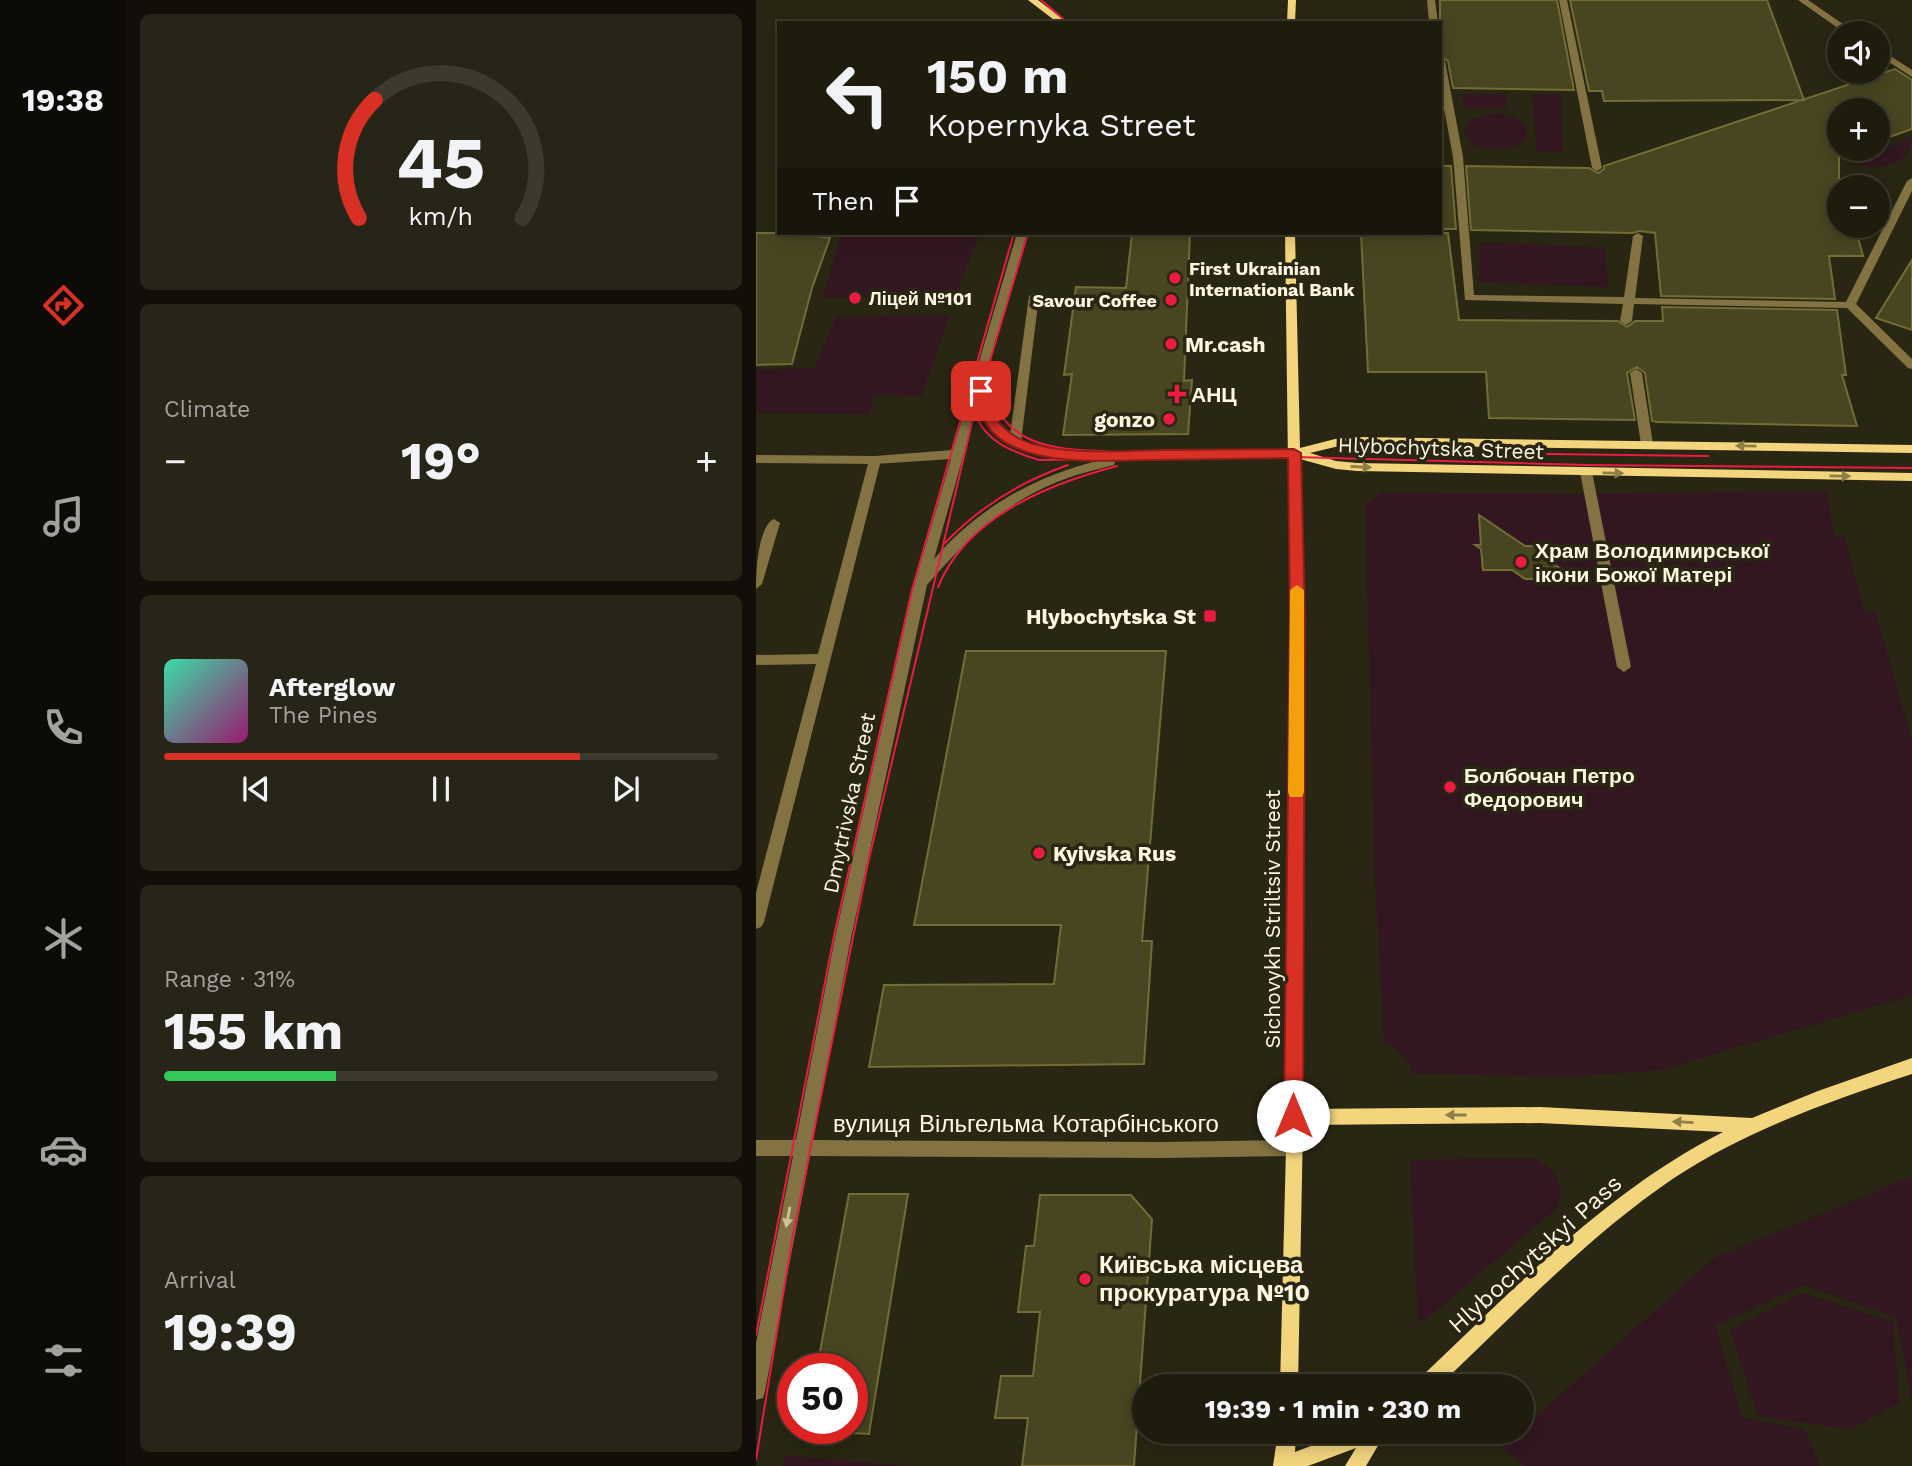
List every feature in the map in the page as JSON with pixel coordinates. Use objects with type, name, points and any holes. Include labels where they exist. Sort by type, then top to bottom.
[{"type":"main road","points":[[1032,0],[1061,21]]},
{"type":"main road","points":[[1291,21],[1292,0]]},
{"type":"main road","name":"Sichovykh Striltsiv Street","points":[[1289,1374],[1294,1148],[1297,630],[1290,235]]},
{"type":"main road","name":"Hlybochytska Street","points":[[1294,453],[1335,443],[1357,441],[1912,449]]},
{"type":"main road","name":"Hlybochytska Street","points":[[1294,453],[1336,465],[1357,467],[1912,477]]},
{"type":"main road","name":"Hlybochytskyi Pass","points":[[1439,1374],[1597,1226],[1669,1171],[1751,1125],[1827,1094],[1912,1066]]},
{"type":"main road","points":[[1293,1116],[1540,1115],[1751,1125]]},
{"type":"main road","points":[[1286,1444],[1284,1465],[1342,1444]]},
{"type":"main road","points":[[1355,1466],[1368,1444]]},
{"type":"street","points":[[1431,0],[1434,21]]},
{"type":"street","points":[[1563,0],[1597,168]]},
{"type":"street","points":[[1802,0],[1833,21]]},
{"type":"street","points":[[1890,59],[1912,74]]},
{"type":"street","points":[[1442,72],[1458,157],[1469,298],[1850,305],[1912,365]]},
{"type":"street","points":[[1850,305],[1912,181]]},
{"type":"street","name":"Dmytrivska Street","points":[[756,1391],[843,939],[919,589],[1020,235]]},
{"type":"street","points":[[1626,321],[1638,236]]},
{"type":"street","points":[[1014,442],[1034,296]]},
{"type":"street","points":[[1636,373],[1647,444]]},
{"type":"street","points":[[980,374],[982,405],[992,423],[1014,442],[1044,452],[1082,455],[1294,453]]},
{"type":"street","points":[[756,460],[874,460],[956,454]]},
{"type":"street","points":[[919,589],[930,572],[972,527],[1022,493],[1050,479],[1091,466],[1166,454]]},
{"type":"street","points":[[756,922],[874,460]]},
{"type":"street","points":[[1586,472],[1624,667]]},
{"type":"street","points":[[756,584],[774,523]]},
{"type":"street","points":[[756,660],[823,659]]},
{"type":"street","name":"вулиця Вільгельма Котарбінського","points":[[756,1148],[1294,1148]]},
{"type":"shaded area","points":[[1463,94],[1506,94],[1506,108],[1463,109]]},
{"type":"shaded area","points":[[1532,94],[1561,94],[1563,152],[1537,152]]},
{"type":"shaded area","points":[[1495,113],[1513,117],[1524,124],[1527,127],[1526,139],[1510,147],[1492,149],[1468,139],[1463,131],[1469,120]]},
{"type":"shaded area","points":[[1912,138],[1905,156],[1889,165],[1869,167],[1850,161],[1890,161],[1890,146]]},
{"type":"shaded area","points":[[840,235],[979,235],[957,291],[951,296],[823,298]]},
{"type":"shaded area","points":[[1480,242],[1605,248],[1608,287],[1479,282]]},
{"type":"shaded area","points":[[950,315],[921,396],[874,395],[869,414],[756,413],[756,370],[815,368],[836,317]]},
{"type":"shaded area","points":[[1826,491],[1835,536],[1844,536],[1865,613],[1876,613],[1912,742],[1912,995],[1660,1070],[1564,1077],[1413,1073],[1402,1055],[1384,1043],[1375,878],[1365,506],[1381,493]]},
{"type":"shaded area","points":[[1533,1158],[1557,1178],[1560,1192],[1557,1208],[1424,1321],[1418,1321],[1410,1160]]},
{"type":"shaded area","points":[[1912,1177],[1912,1400],[1896,1317],[1803,1285],[1715,1326],[1742,1417],[1805,1430],[1820,1466],[1525,1466],[1502,1447],[1505,1444],[1534,1444],[1534,1418],[1714,1258]]},
{"type":"shaded area","points":[[1803,1293],[1893,1322],[1899,1403],[1851,1429],[1758,1416],[1730,1330]]},
{"type":"shaded area","points":[[785,1455],[904,1466],[783,1466]]},
{"type":"building","points":[[1440,0],[1557,0],[1574,90],[1453,88],[1448,61],[1442,57]]},
{"type":"building","points":[[1570,0],[1767,0],[1804,100],[1604,101],[1602,91],[1589,91]]},
{"type":"building","points":[[1895,69],[1912,80],[1912,129],[1890,137],[1890,98],[1827,98],[1827,161],[1839,161],[1839,175],[1827,175],[1827,238],[1858,238],[1863,256],[1829,256],[1835,299],[1661,296],[1655,233],[1471,230],[1466,166],[1589,168],[1598,173],[1604,166],[1850,84],[1890,84],[1890,71]]},
{"type":"building","points":[[1442,166],[1451,166],[1456,229],[1442,229]]},
{"type":"building","points":[[756,233],[830,238],[812,288],[792,364],[756,365]]},
{"type":"building","points":[[1448,233],[1459,320],[1618,321],[1627,327],[1635,321],[1663,321],[1662,307],[1837,310],[1846,375],[1842,375],[1857,426],[1652,421],[1645,373],[1637,367],[1627,373],[1635,420],[1489,418],[1486,372],[1368,372],[1361,235]]},
{"type":"building","points":[[1132,235],[1190,235],[1184,381],[1192,380],[1188,434],[1063,435],[1072,374],[1064,375],[1076,287],[1126,288]]},
{"type":"building","points":[[1912,260],[1912,330],[1876,318]]},
{"type":"building","name":"Храм Володимирської ікони Божої Матері","points":[[1479,515],[1525,546],[1568,546],[1552,563],[1564,571],[1544,570],[1535,579],[1525,579],[1512,570],[1483,570],[1481,549],[1475,545],[1481,545]]},
{"type":"building","name":"Kyivska Rus","points":[[966,651],[1166,651],[1142,941],[1152,941],[1144,1064],[869,1067],[884,985],[1054,984],[1061,925],[914,925]]},
{"type":"building","points":[[849,1194],[908,1194],[869,1434],[868,1353],[820,1353]]},
{"type":"building","points":[[1040,1195],[1131,1195],[1152,1219],[1141,1374],[1132,1374],[1134,1466],[1022,1466],[1028,1418],[995,1418],[1001,1376],[1033,1376],[1040,1312],[1018,1312],[1026,1246],[1034,1246]]},
{"type":"tram line","points":[[1041,0],[1066,21]]},
{"type":"tram line","points":[[756,1335],[834,936],[912,590],[1013,235]]},
{"type":"tram line","points":[[975,412],[1027,235]]},
{"type":"tram line","points":[[988,382],[994,403],[1004,419],[1016,431],[1031,440],[1066,449],[1106,451]]},
{"type":"tram line","points":[[973,407],[975,412]]},
{"type":"tram line","points":[[943,545],[975,412]]},
{"type":"tram line","points":[[975,412],[982,428],[998,442],[1039,460],[1295,457],[1585,465],[1912,468]]},
{"type":"tram line","points":[[1547,454],[1708,456]]},
{"type":"tram line","points":[[943,545],[985,507],[1033,479],[1068,465]]},
{"type":"tram line","points":[[938,587],[951,562],[989,522],[1038,493],[1117,466]]},
{"type":"tram line","points":[[756,1459],[792,1240],[868,863],[943,545]]},
{"type":"slow traffic","points":[[1296,792],[1297,590]]},
{"type":"place","name":"First Ukrainian International Bank","points":[[1175,278]]},
{"type":"place","name":"Ліцей №101","points":[[855,298]]},
{"type":"place","name":"Savour Coffee","points":[[1171,300]]},
{"type":"place","name":"Mr.cash","points":[[1171,344]]},
{"type":"place","name":"АНЦ","points":[[1177,394]]},
{"type":"place","name":"gonzo","points":[[1169,419]]},
{"type":"place","name":"Храм Володимирської ікони Божої Матері","points":[[1521,562]]},
{"type":"place","name":"Hlybochytska St","points":[[1210,616]]},
{"type":"place","name":"Болбочан Петро Федорович","points":[[1450,787]]},
{"type":"place","name":"Kyivska Rus","points":[[1039,853]]},
{"type":"place","name":"Київська місцева прокуратура №10","points":[[1085,1279]]},
{"type":"route","points":[[981,391],[982,405],[992,423],[1014,442],[1044,452],[1114,456],[1294,453],[1297,617],[1293,1116]]}]
